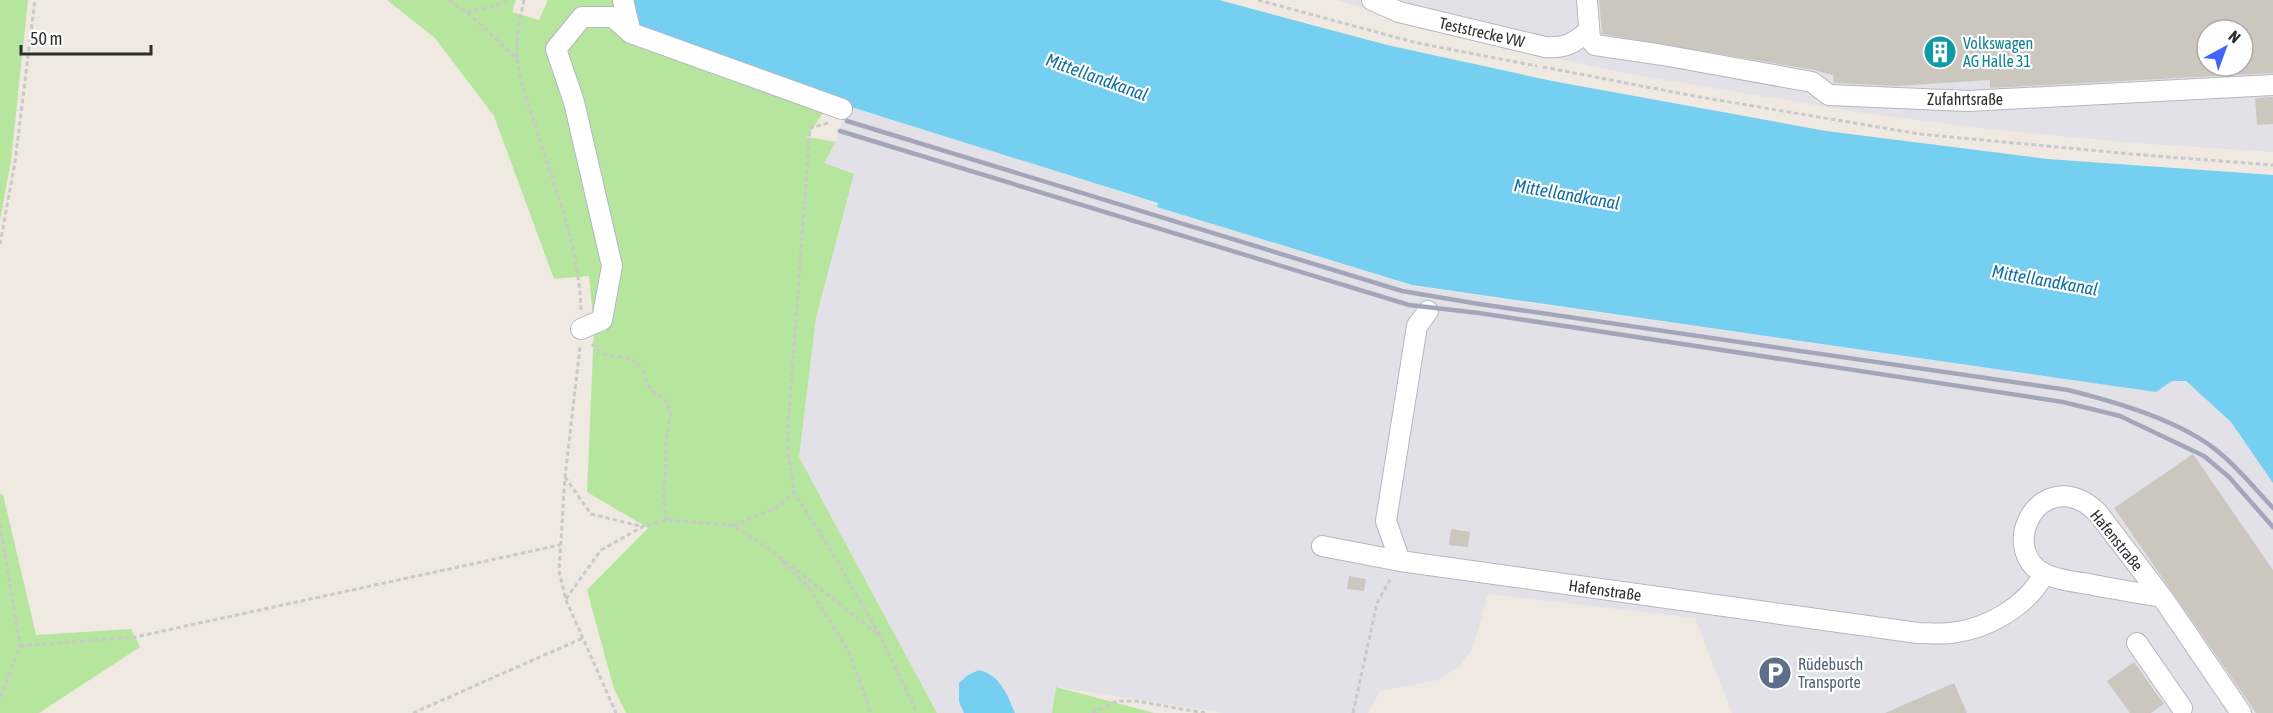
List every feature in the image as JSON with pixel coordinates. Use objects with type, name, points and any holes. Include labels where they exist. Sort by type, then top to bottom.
[{"type":"street","points":[[623,0],[631,33]]},
{"type":"street","name":"Teststrecke VW","points":[[1372,0],[1399,12],[1545,47],[1559,48],[1576,43],[1589,30]]},
{"type":"street","points":[[1587,0],[1589,30]]},
{"type":"street","points":[[581,332],[602,320],[612,266],[574,102],[556,49],[582,18],[613,17],[631,33],[836,116]]},
{"type":"street","name":"Zufahrtsraße","points":[[1589,30],[1590,39],[1594,45],[1812,82],[1829,95],[1841,96],[1968,101],[2273,85]]},
{"type":"street","points":[[1400,561],[1386,521],[1417,326],[1428,311]]},
{"type":"street","name":"Hafenstraße","points":[[2162,597],[2065,580],[2044,574],[2029,559],[2024,547],[2024,529],[2030,516],[2038,505],[2050,498],[2065,496],[2083,501],[2097,512],[2162,597],[2241,713]]},
{"type":"street","name":"Hafenstraße","points":[[1322,546],[1400,561],[1918,633],[1953,633],[1984,624],[2012,611],[2037,587],[2044,574]]},
{"type":"street","points":[[2137,643],[2181,708]]},
{"type":"path","points":[[0,244],[15,162],[35,0]]},
{"type":"path","points":[[449,0],[466,12],[517,58]]},
{"type":"path","points":[[466,12],[495,6],[510,0]]},
{"type":"path","points":[[524,0],[517,36],[517,58],[524,90],[573,248],[580,286],[581,332],[565,477],[559,571],[566,600],[616,713]]},
{"type":"path","points":[[1258,0],[1417,43],[1694,96],[1919,134],[2273,165]]},
{"type":"path","points":[[836,116],[810,128],[787,441],[794,493],[823,537],[881,637],[917,713]]},
{"type":"path","points":[[581,332],[602,354],[632,359],[642,369],[650,389],[666,401],[671,412],[666,443],[663,495],[667,520]]},
{"type":"path","points":[[565,477],[591,514],[642,527]]},
{"type":"path","points":[[566,600],[601,550],[642,527],[667,520],[733,525],[776,508],[794,493]]},
{"type":"path","points":[[0,525],[20,646],[0,699]]},
{"type":"path","points":[[733,525],[771,550],[881,637]]},
{"type":"path","points":[[20,646],[135,637],[560,545]]},
{"type":"path","points":[[771,550],[809,588],[849,652],[871,713]]},
{"type":"path","points":[[1353,713],[1377,603],[1400,561]]},
{"type":"path","points":[[413,713],[583,638]]},
{"type":"path","points":[[1092,713],[1118,701],[1136,701],[1205,713]]},
{"type":"shaded area","points":[[1335,0],[2273,0],[2273,152],[2134,143],[1997,130],[1863,113],[1635,75],[1572,62]]},
{"type":"shaded area","points":[[847,106],[1158,204],[1157,207],[1412,286],[2156,392],[2172,380],[2186,381],[2231,422],[2273,425],[2273,713],[1732,713],[1695,618],[1488,594],[1473,647],[1460,666],[1438,680],[1380,691],[1368,713],[1224,713],[1056,687],[1052,713],[937,713],[799,457],[816,318],[854,175],[824,163],[836,142]]},
{"type":"green space","points":[[0,0],[28,0],[11,161],[0,220]]},
{"type":"green space","points":[[387,0],[516,0],[512,12],[539,20],[548,0],[616,0],[625,39],[825,110],[807,137],[836,142],[824,163],[854,174],[816,318],[799,457],[937,713],[626,713],[614,689],[587,590],[648,528],[587,492],[594,328],[589,276],[554,279],[494,116],[435,38]]},
{"type":"green space","points":[[0,494],[3,494],[36,635],[131,629],[140,647],[39,713],[0,713]]},
{"type":"green space","points":[[1056,687],[1154,713],[1052,713]]},
{"type":"water","name":"Mittellandkanal","points":[[629,0],[1219,0],[1387,45],[1552,81],[1826,131],[2047,159],[2273,175],[2273,483],[2231,422],[2186,381],[2172,381],[2156,392],[1412,285],[1157,207],[1158,203],[813,95],[635,23]]},
{"type":"water","points":[[979,670],[998,681],[1006,692],[1015,713],[964,713],[959,702],[959,683],[968,675]]},
{"type":"building","name":"Volkswagen AG Halle 31","points":[[1599,0],[2273,0],[2273,73],[2255,74],[2255,18],[2195,18],[2195,77],[1990,88],[1990,80],[1897,86],[1834,83],[1833,75],[1602,34]]},
{"type":"building","points":[[2273,97],[2273,124],[2257,125],[2255,98]]},
{"type":"building","points":[[2193,454],[2273,570],[2273,713],[2256,713],[2114,508]]},
{"type":"building","points":[[1451,529],[1470,532],[1468,547],[1449,545]]},
{"type":"building","points":[[1349,576],[1366,579],[1364,591],[1347,589]]},
{"type":"building","points":[[2134,662],[2164,704],[2151,713],[2130,713],[2107,681]]},
{"type":"building","points":[[1954,683],[1967,713],[1885,713]]},
{"type":"railway","points":[[847,121],[1402,291],[2068,390],[2087,395],[2169,422],[2205,442],[2235,467],[2273,508]]},
{"type":"railway","points":[[840,131],[1409,305],[1479,313],[2063,402],[2120,416],[2204,456],[2229,477],[2273,527]]},
{"type":"place","name":"Volkswagen AG Halle 31","points":[[1940,52]]},
{"type":"place","name":"Rüdebusch Transporte","points":[[1775,673]]}]
